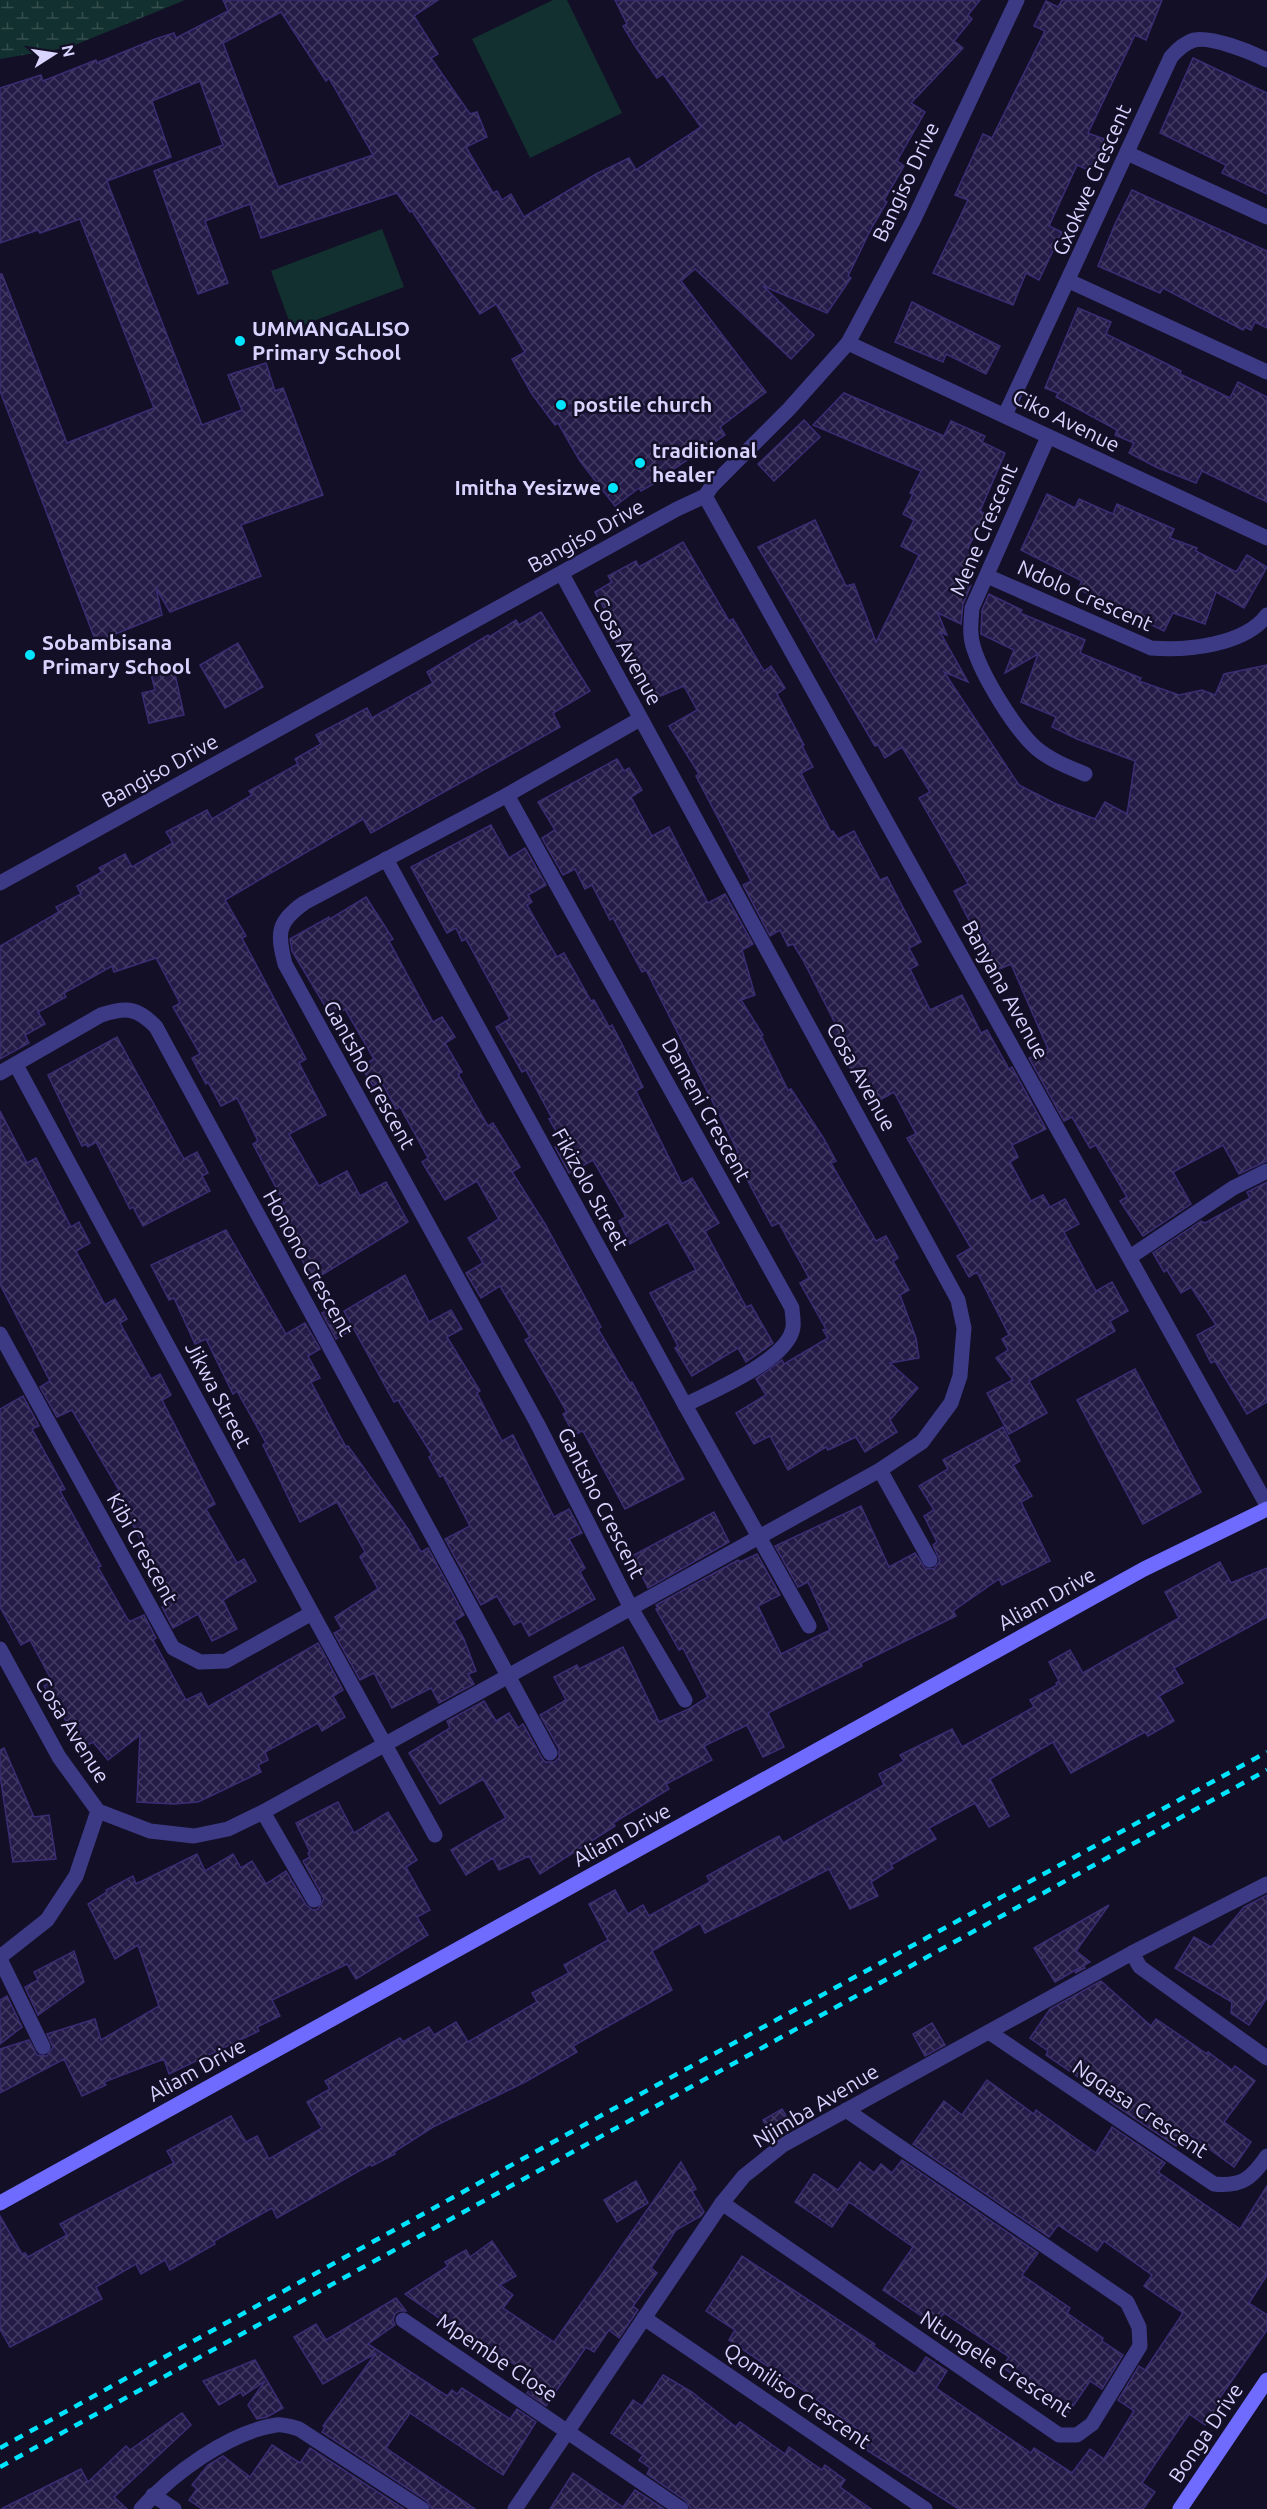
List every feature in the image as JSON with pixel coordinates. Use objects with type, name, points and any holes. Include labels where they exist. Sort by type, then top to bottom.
[{"type":"street","name":"Bangiso Drive","points":[[0,883],[677,509],[705,496],[712,486],[789,409],[848,343],[913,220],[1017,0]]},
{"type":"street","name":"Gxokwe Crescent","points":[[1005,415],[1171,57],[1178,48],[1195,40],[1206,40],[1267,60]]},
{"type":"street","points":[[1127,153],[1267,217]]},
{"type":"street","points":[[1069,281],[1267,372]]},
{"type":"street","name":"Ciko Avenue","points":[[848,343],[1267,538]]},
{"type":"street","name":"Mene Crescent","points":[[1048,436],[972,608],[971,630],[974,648],[984,673],[1016,725],[1036,748],[1057,762],[1085,774]]},
{"type":"street","name":"Banyana Avenue","points":[[705,496],[1267,1507]]},
{"type":"street","name":"Cosa Avenue","points":[[0,1649],[59,1756],[99,1811],[150,1832],[194,1836],[228,1829],[385,1745],[880,1470],[922,1442],[951,1403],[960,1376],[964,1328],[958,1300],[561,574]]},
{"type":"street","name":"Ndolo Crescent","points":[[987,576],[1151,648],[1170,650],[1232,639],[1250,631],[1267,615]]},
{"type":"street","name":"Gantsho Crescent","points":[[631,1608],[537,1423],[285,964],[280,943],[281,924],[290,913],[304,903],[507,795],[640,719]]},
{"type":"street","name":"Dameni Crescent","points":[[507,795],[792,1308],[793,1329],[783,1347],[758,1367],[685,1405]]},
{"type":"street","name":"Fikizolo Street","points":[[386,859],[759,1538]]},
{"type":"street","name":"Honono Crescent","points":[[0,1074],[100,1015],[117,1010],[131,1010],[145,1015],[156,1027],[508,1676]]},
{"type":"street","name":"Jikwa Street","points":[[15,1065],[385,1745]]},
{"type":"street","points":[[1130,1257],[1233,1188],[1267,1171]]},
{"type":"street","name":"Kibi Crescent","points":[[0,1334],[173,1648],[200,1662],[226,1661],[312,1613]]},
{"type":"street","points":[[880,1470],[930,1560]]},
{"type":"street","name":"Aliam Drive","points":[[0,2203],[1144,1569],[1267,1507]]},
{"type":"street","points":[[759,1538],[809,1626]]},
{"type":"street","points":[[631,1608],[685,1700]]},
{"type":"street","points":[[508,1676],[550,1753]]},
{"type":"street","points":[[385,1745],[435,1835]]},
{"type":"street","points":[[43,2047],[0,1958],[47,1920],[76,1876],[99,1811]]},
{"type":"street","points":[[262,1812],[314,1900]]},
{"type":"street","name":"Njimba Avenue","points":[[515,2509],[722,2203],[744,2176],[762,2159],[846,2110],[1132,1953],[1267,1884]]},
{"type":"street","points":[[1132,1953],[1140,1967],[1267,2058]]},
{"type":"street","name":"Ngqasa Crescent","points":[[989,2032],[1214,2184],[1230,2186],[1244,2181],[1257,2171],[1267,2156]]},
{"type":"street","name":"Ntungele Crescent","points":[[722,2203],[1059,2435],[1077,2435],[1092,2424],[1140,2346],[1140,2327],[1127,2302],[846,2110]]},
{"type":"street","name":"Qomiliso Crescent","points":[[644,2318],[925,2509]]},
{"type":"street","name":"Mpembe Close","points":[[404,2320],[568,2432]]},
{"type":"street","name":"Bonga Drive","points":[[1180,2509],[1267,2380]]},
{"type":"street","points":[[141,2509],[153,2495],[205,2456],[247,2432],[279,2425],[299,2429],[422,2509]]},
{"type":"street","points":[[568,2432],[681,2509]]},
{"type":"street","points":[[153,2495],[174,2509]]},
{"type":"green space","points":[[0,0],[185,0],[70,47],[0,59]]},
{"type":"green space","points":[[553,0],[567,0],[622,113],[530,158],[472,39]]},
{"type":"green space","points":[[382,229],[404,287],[292,329],[271,271]]},
{"type":"building","points":[[223,0],[438,0],[414,16],[438,54],[431,58],[470,114],[477,112],[487,137],[466,147],[493,193],[497,191],[502,200],[511,194],[524,217],[596,174],[629,158],[636,170],[701,127],[663,74],[657,78],[635,46],[623,26],[627,24],[615,0],[980,0],[968,15],[972,19],[954,41],[963,48],[911,103],[925,112],[897,161],[904,166],[884,200],[887,202],[848,276],[851,278],[827,313],[763,286],[814,335],[791,359],[695,269],[681,281],[766,392],[720,427],[725,435],[663,476],[664,478],[641,491],[639,488],[615,506],[580,461],[558,423],[555,425],[532,394],[512,359],[525,352],[496,304],[480,314],[412,211],[410,212],[397,193],[261,238],[250,204],[205,221],[228,283],[198,294],[154,171],[223,145],[200,81],[152,101],[171,157],[107,181],[202,425],[242,410],[228,375],[266,363],[275,391],[283,388],[323,495],[241,525],[261,576],[170,612],[156,588],[162,615],[96,642],[0,391],[0,274],[2,274],[67,443],[154,408],[80,219],[40,233],[38,230],[0,243],[0,88],[41,75],[43,81],[174,33],[176,38],[228,11]],"holes":[[[281,12],[326,81],[329,78],[373,155],[278,187],[223,43]]]},
{"type":"building","points":[[1062,0],[1162,0],[1146,40],[1135,35],[1088,133],[1104,139],[1091,171],[1077,165],[1049,226],[1062,232],[1039,280],[1026,273],[1013,305],[933,273],[968,200],[955,195],[983,134],[992,138],[1045,31],[1034,26],[1046,1],[1058,7]]},
{"type":"building","points":[[1193,58],[1267,93],[1267,194],[1222,173],[1226,165],[1160,133]]},
{"type":"building","points":[[1132,190],[1267,251],[1267,328],[1255,322],[1251,330],[1245,327],[1243,330],[1163,288],[1160,293],[1098,266]]},
{"type":"building","points":[[912,302],[1000,346],[986,374],[946,354],[943,362],[895,342]]},
{"type":"building","points":[[1078,308],[1111,322],[1106,334],[1230,398],[1238,382],[1267,397],[1267,502],[1202,471],[1196,483],[1158,468],[1129,453],[1134,443],[1115,435],[1117,430],[1056,397],[1058,393],[1045,388]]},
{"type":"building","points":[[844,393],[944,436],[951,421],[985,436],[982,442],[1005,453],[980,511],[987,515],[968,547],[978,552],[963,580],[971,585],[963,604],[961,624],[938,613],[947,635],[940,632],[968,682],[944,672],[1019,785],[1054,803],[1095,819],[1105,802],[1127,814],[1135,761],[1052,727],[1056,717],[1021,702],[1038,654],[1005,673],[1014,650],[981,634],[982,610],[989,594],[1022,610],[1020,613],[1085,640],[1080,653],[1141,678],[1139,681],[1179,695],[1202,690],[1215,695],[1224,674],[1267,665],[1267,1161],[1239,1174],[1223,1145],[1173,1172],[1191,1204],[1143,1236],[1120,1201],[1127,1197],[1096,1145],[1090,1148],[1072,1117],[1064,1121],[1029,1058],[1048,1049],[1011,964],[997,970],[978,925],[973,928],[954,891],[968,884],[919,798],[930,792],[902,747],[885,758],[878,745],[875,746],[758,547],[815,520],[846,586],[854,584],[876,642],[919,555],[901,546],[914,520],[903,514],[921,471],[813,425]]},
{"type":"building","points":[[804,420],[820,437],[774,481],[758,464]]},
{"type":"building","points":[[1047,494],[1075,508],[1079,499],[1113,514],[1117,504],[1174,529],[1170,538],[1197,548],[1196,551],[1234,571],[1237,571],[1247,555],[1267,567],[1244,608],[1216,592],[1205,624],[1173,613],[1164,631],[1078,589],[1082,581],[1021,550]]},
{"type":"building","points":[[683,542],[729,621],[733,619],[764,671],[771,666],[785,688],[777,694],[813,767],[801,773],[831,832],[833,831],[838,839],[854,831],[880,880],[887,877],[921,942],[909,948],[918,965],[910,969],[930,1010],[962,995],[981,1033],[987,1030],[1009,1069],[1012,1067],[1046,1129],[1012,1145],[1018,1157],[1010,1162],[1031,1201],[1043,1195],[1050,1207],[1065,1199],[1079,1224],[1064,1232],[1096,1291],[1112,1282],[1128,1311],[1110,1321],[1115,1331],[1029,1381],[1047,1413],[1009,1434],[987,1393],[1013,1380],[996,1358],[1008,1350],[1002,1339],[1009,1335],[977,1272],[969,1277],[957,1256],[971,1248],[907,1138],[916,1134],[894,1092],[871,1105],[828,1029],[836,1025],[803,960],[793,944],[788,946],[780,930],[770,936],[743,885],[751,881],[696,776],[699,774],[669,726],[697,710],[684,686],[651,700],[635,677],[613,637],[618,634],[595,592],[612,582],[608,576],[636,561],[639,567]]},
{"type":"building","points":[[541,612],[590,691],[553,713],[560,727],[371,833],[363,819],[225,900],[246,936],[242,938],[306,1059],[299,1063],[326,1115],[289,1134],[319,1186],[347,1171],[360,1196],[386,1182],[408,1222],[312,1281],[277,1206],[284,1203],[253,1144],[258,1141],[237,1098],[221,1106],[208,1082],[206,1084],[192,1058],[200,1054],[173,1007],[180,1003],[156,958],[114,972],[112,966],[64,993],[66,997],[38,1012],[45,1024],[25,1035],[29,1043],[0,1059],[0,946],[59,912],[56,907],[81,894],[77,886],[102,872],[99,868],[125,854],[132,867],[173,843],[166,832],[207,810],[212,819],[252,795],[249,791],[298,764],[295,759],[321,744],[316,735],[367,708],[372,718],[433,683],[427,672],[516,620],[519,625]]},
{"type":"building","points":[[238,643],[263,687],[225,708],[200,665]]},
{"type":"building","points":[[173,665],[184,715],[149,723],[142,693],[155,690],[150,670]]},
{"type":"building","points":[[617,759],[624,771],[629,768],[642,790],[631,797],[652,836],[669,827],[708,903],[725,894],[753,944],[742,950],[755,995],[741,1000],[763,1035],[761,1036],[788,1090],[791,1089],[824,1139],[836,1161],[831,1163],[876,1241],[886,1236],[898,1258],[893,1261],[909,1290],[900,1295],[916,1338],[919,1358],[890,1363],[918,1388],[890,1420],[897,1432],[865,1452],[856,1437],[828,1450],[826,1447],[788,1470],[770,1436],[754,1444],[736,1413],[766,1395],[756,1379],[782,1360],[784,1364],[828,1338],[823,1330],[826,1329],[800,1283],[809,1278],[779,1223],[772,1226],[734,1155],[738,1152],[646,970],[642,972],[613,918],[610,920],[592,885],[585,889],[575,869],[563,875],[542,838],[555,830],[538,802]]},
{"type":"building","points":[[491,825],[509,858],[525,848],[546,885],[528,895],[532,902],[527,905],[557,957],[564,953],[591,1001],[594,1000],[609,1027],[612,1025],[643,1087],[636,1091],[682,1184],[692,1178],[719,1223],[705,1231],[746,1307],[751,1305],[773,1343],[746,1362],[738,1348],[692,1376],[675,1348],[678,1346],[650,1293],[696,1270],[668,1222],[630,1244],[619,1221],[626,1217],[593,1160],[569,1173],[555,1147],[563,1143],[549,1119],[552,1118],[526,1070],[522,1072],[496,1027],[510,1019],[466,939],[462,941],[456,928],[447,933],[411,867]]},
{"type":"building","points":[[366,897],[393,939],[389,941],[433,1022],[442,1017],[455,1037],[445,1043],[462,1072],[458,1074],[488,1126],[493,1123],[520,1167],[512,1172],[545,1224],[601,1327],[598,1329],[630,1383],[632,1382],[684,1479],[625,1509],[584,1433],[582,1431],[574,1435],[563,1414],[567,1412],[525,1340],[530,1337],[500,1286],[481,1298],[466,1273],[483,1263],[468,1238],[499,1219],[477,1181],[445,1200],[422,1162],[428,1158],[400,1107],[396,1109],[381,1081],[373,1086],[361,1067],[374,1059],[345,1009],[334,1016],[327,1005],[325,1006],[292,951],[290,939],[329,917],[330,919]]},
{"type":"building","points":[[117,1037],[184,1159],[197,1152],[208,1173],[202,1176],[210,1191],[143,1226],[133,1207],[130,1209],[96,1142],[88,1147],[86,1144],[82,1146],[48,1075]]},
{"type":"building","points":[[0,1111],[27,1163],[36,1158],[71,1227],[79,1222],[90,1243],[76,1251],[105,1305],[115,1299],[127,1319],[120,1323],[151,1379],[160,1374],[171,1395],[162,1400],[215,1504],[206,1509],[237,1563],[244,1559],[256,1581],[223,1600],[237,1629],[212,1641],[198,1614],[173,1628],[162,1607],[169,1604],[167,1598],[171,1596],[129,1518],[127,1519],[113,1494],[119,1490],[72,1410],[57,1417],[40,1387],[50,1381],[0,1284]]},
{"type":"building","points":[[1267,1182],[1267,1402],[1247,1414],[1215,1361],[1211,1363],[1197,1335],[1216,1325],[1191,1287],[1181,1293],[1167,1270],[1164,1272],[1153,1253],[1201,1221],[1205,1223],[1250,1198],[1247,1192]]},
{"type":"building","points":[[226,1230],[286,1334],[305,1323],[320,1349],[308,1356],[320,1378],[311,1382],[346,1447],[348,1446],[408,1529],[421,1552],[428,1548],[464,1615],[454,1621],[464,1639],[476,1671],[468,1674],[474,1684],[439,1703],[431,1688],[392,1708],[374,1673],[360,1680],[334,1633],[342,1629],[335,1617],[378,1589],[360,1557],[365,1552],[337,1502],[300,1522],[263,1445],[266,1443],[237,1391],[233,1394],[206,1339],[195,1344],[174,1298],[169,1300],[151,1265]]},
{"type":"building","points":[[405,1275],[429,1322],[451,1310],[462,1329],[447,1337],[480,1391],[477,1393],[502,1441],[513,1435],[554,1517],[569,1509],[582,1533],[569,1539],[585,1568],[580,1572],[595,1599],[529,1636],[521,1621],[514,1625],[497,1596],[481,1605],[445,1539],[470,1526],[443,1475],[440,1477],[429,1457],[432,1455],[398,1400],[394,1402],[344,1311]]},
{"type":"building","points":[[333,1307],[348,1332],[336,1339],[322,1313]]},
{"type":"building","points":[[1135,1369],[1201,1492],[1143,1524],[1077,1400]]},
{"type":"building","points":[[23,1396],[39,1426],[32,1429],[65,1489],[60,1491],[101,1566],[98,1567],[128,1620],[131,1621],[144,1615],[156,1638],[153,1640],[186,1700],[201,1693],[208,1707],[318,1643],[343,1690],[333,1696],[345,1717],[322,1731],[318,1723],[265,1752],[268,1760],[258,1765],[261,1772],[198,1802],[174,1804],[137,1802],[140,1735],[108,1760],[93,1742],[83,1748],[44,1686],[52,1681],[30,1640],[21,1645],[0,1607],[0,1409]]},
{"type":"building","points":[[1003,1427],[1020,1461],[1013,1465],[1032,1496],[1021,1502],[1050,1561],[1002,1585],[999,1579],[953,1611],[956,1616],[768,1713],[784,1747],[763,1757],[747,1725],[704,1746],[712,1760],[666,1784],[669,1789],[613,1823],[615,1826],[540,1874],[529,1856],[499,1870],[493,1858],[466,1875],[451,1850],[506,1818],[483,1779],[440,1804],[409,1753],[450,1728],[447,1721],[484,1701],[496,1721],[509,1713],[518,1728],[523,1724],[545,1762],[554,1762],[559,1758],[559,1749],[540,1715],[566,1700],[554,1677],[577,1665],[579,1669],[623,1647],[659,1722],[689,1709],[708,1697],[683,1648],[679,1650],[656,1609],[658,1608],[656,1605],[738,1560],[740,1562],[757,1554],[780,1595],[758,1606],[781,1654],[830,1630],[808,1582],[798,1587],[775,1546],[861,1506],[889,1567],[915,1553],[925,1568],[934,1569],[940,1561],[933,1545],[937,1542],[924,1516],[934,1510],[919,1486],[948,1469],[943,1460]]},
{"type":"building","points":[[714,1512],[729,1542],[648,1588],[632,1556]]},
{"type":"building","points":[[1220,1562],[1231,1583],[1267,1568],[1267,1617],[1174,1668],[1183,1683],[1159,1696],[1174,1721],[1148,1736],[1145,1732],[1071,1773],[1053,1742],[990,1779],[1009,1816],[989,1827],[975,1803],[929,1828],[936,1839],[891,1865],[893,1868],[871,1882],[878,1896],[850,1909],[829,1869],[705,1933],[700,1923],[652,1951],[672,1990],[573,2046],[577,2052],[525,2082],[433,2127],[394,2152],[395,2154],[372,2166],[371,2164],[277,2218],[272,2208],[214,2241],[215,2244],[170,2270],[165,2260],[141,2274],[136,2264],[96,2287],[102,2299],[10,2347],[0,2329],[0,2216],[22,2254],[25,2253],[28,2257],[67,2235],[60,2224],[174,2163],[167,2151],[231,2116],[246,2142],[257,2136],[269,2159],[322,2128],[307,2102],[330,2089],[325,2081],[400,2038],[403,2042],[429,2027],[434,2035],[456,2022],[468,2042],[537,2002],[532,1993],[569,1973],[564,1965],[608,1940],[589,1904],[615,1890],[628,1914],[643,1905],[649,1916],[710,1882],[707,1876],[755,1849],[779,1836],[783,1843],[884,1785],[879,1774],[904,1761],[900,1755],[952,1729],[962,1747],[1034,1707],[1030,1700],[1057,1685],[1059,1681],[1049,1662],[1070,1650],[1083,1673],[1179,1618],[1165,1592]]},
{"type":"building","points":[[4,1748],[34,1817],[49,1815],[56,1859],[13,1862],[0,1775],[0,1750]]},
{"type":"building","points":[[338,1802],[354,1833],[388,1812],[417,1860],[406,1867],[430,1910],[417,1917],[428,1935],[356,1979],[347,1964],[272,2000],[280,2016],[257,2027],[259,2031],[169,2074],[164,2059],[104,2082],[106,2085],[82,2096],[64,2059],[0,2093],[0,2049],[29,2040],[37,2055],[47,2056],[53,2047],[47,2034],[95,2019],[101,2040],[159,2006],[138,1945],[115,1959],[88,1904],[107,1892],[106,1890],[133,1876],[136,1884],[197,1854],[205,1871],[233,1854],[241,1868],[252,1861],[266,1884],[286,1871],[306,1905],[313,1910],[318,1909],[324,1899],[303,1861],[310,1857],[308,1853],[310,1852],[296,1823]]},
{"type":"building","points":[[1267,1895],[1267,1998],[1249,2025],[1231,2013],[1232,2002],[1175,1968],[1194,1937],[1211,1947],[1244,1907]]},
{"type":"building","points":[[1109,1905],[1076,1951],[1090,1962],[1083,1966],[1085,1968],[1075,1973],[1079,1968],[1055,1982],[1034,1948]]},
{"type":"building","points":[[74,1951],[84,1982],[38,2015],[25,1987],[38,1980],[34,1972]]},
{"type":"building","points":[[1101,1981],[1151,2026],[1156,2019],[1232,2070],[1235,2066],[1255,2081],[1224,2122],[1251,2142],[1234,2167],[1186,2132],[1176,2146],[1110,2102],[1112,2100],[1046,2055],[1048,2051],[1030,2038],[1050,2009]]},
{"type":"building","points":[[7,1996],[22,2027],[0,2044],[0,2000]]},
{"type":"building","points":[[932,2023],[945,2045],[925,2056],[913,2034]]},
{"type":"building","points":[[987,2080],[1034,2114],[1036,2110],[1096,2153],[1112,2127],[1165,2163],[1158,2172],[1240,2229],[1267,2186],[1267,2275],[1249,2303],[1267,2315],[1267,2330],[1219,2399],[1222,2401],[1205,2425],[1189,2414],[1142,2483],[1155,2492],[1143,2509],[959,2509],[865,2449],[871,2439],[729,2340],[735,2330],[706,2311],[742,2256],[875,2344],[873,2346],[915,2374],[926,2357],[947,2371],[936,2388],[1031,2453],[1034,2448],[1072,2473],[1090,2449],[1104,2459],[1134,2411],[1118,2400],[1139,2366],[1145,2370],[1183,2313],[1144,2286],[1152,2275],[1104,2241],[1097,2251],[1058,2225],[1049,2237],[913,2144],[944,2101],[962,2115]]},
{"type":"building","points":[[782,2109],[793,2128],[774,2140],[763,2120]]},
{"type":"building","points":[[902,2160],[1038,2253],[1022,2275],[1070,2308],[1067,2313],[1123,2355],[1102,2389],[1090,2381],[1069,2412],[1002,2367],[1009,2357],[944,2313],[935,2325],[883,2290],[913,2247],[849,2202],[832,2227],[795,2202],[814,2174],[838,2190],[860,2162],[874,2173],[881,2164],[892,2173]]},
{"type":"building","points":[[681,2162],[696,2189],[692,2191],[704,2212],[676,2230],[651,2268],[657,2273],[633,2306],[638,2310],[619,2338],[609,2330],[594,2352],[586,2347],[546,2406],[527,2393],[536,2379],[499,2354],[496,2358],[405,2294],[448,2266],[445,2262],[466,2250],[470,2257],[492,2241],[516,2276],[500,2285],[513,2295],[503,2308],[554,2342]]},
{"type":"building","points":[[636,2181],[648,2203],[617,2222],[604,2200]]},
{"type":"building","points":[[396,2298],[406,2311],[399,2311],[395,2314],[393,2320],[395,2325],[368,2344],[447,2396],[452,2390],[457,2394],[462,2388],[510,2419],[517,2409],[536,2422],[503,2475],[410,2413],[386,2448],[475,2509],[432,2509],[427,2501],[322,2432],[325,2427],[323,2426],[376,2353],[323,2384],[294,2337],[316,2324],[326,2340]]},
{"type":"building","points":[[255,2360],[283,2408],[267,2417],[257,2419],[248,2405],[265,2381],[243,2396],[241,2392],[219,2405],[203,2381]]},
{"type":"building","points":[[663,2375],[692,2392],[736,2427],[740,2422],[785,2454],[789,2447],[822,2470],[825,2465],[845,2480],[840,2487],[871,2509],[691,2509],[686,2501],[647,2474],[650,2468],[639,2460],[643,2455],[611,2433],[633,2400],[642,2406]]},
{"type":"building","points":[[182,2413],[191,2425],[114,2497],[127,2509],[1,2509],[81,2469],[88,2482],[126,2446],[130,2450]]},
{"type":"building","points":[[272,2445],[300,2463],[310,2448],[404,2509],[202,2509],[189,2500],[197,2489],[192,2485],[208,2465],[223,2456],[250,2477]]},
{"type":"building","points":[[573,2473],[623,2507],[635,2490],[664,2509],[550,2509]]},
{"type":"railway","points":[[0,2448],[593,2120],[1267,1752]]},
{"type":"railway","points":[[0,2467],[1267,1770]]},
{"type":"place","name":"UMMANGALISO Primary School","points":[[240,341]]},
{"type":"place","name":"postile church","points":[[561,405]]},
{"type":"place","name":"traditional healer","points":[[640,463]]},
{"type":"place","name":"Imitha Yesizwe","points":[[613,488]]},
{"type":"place","name":"Sobambisana Primary School","points":[[30,655]]}]
